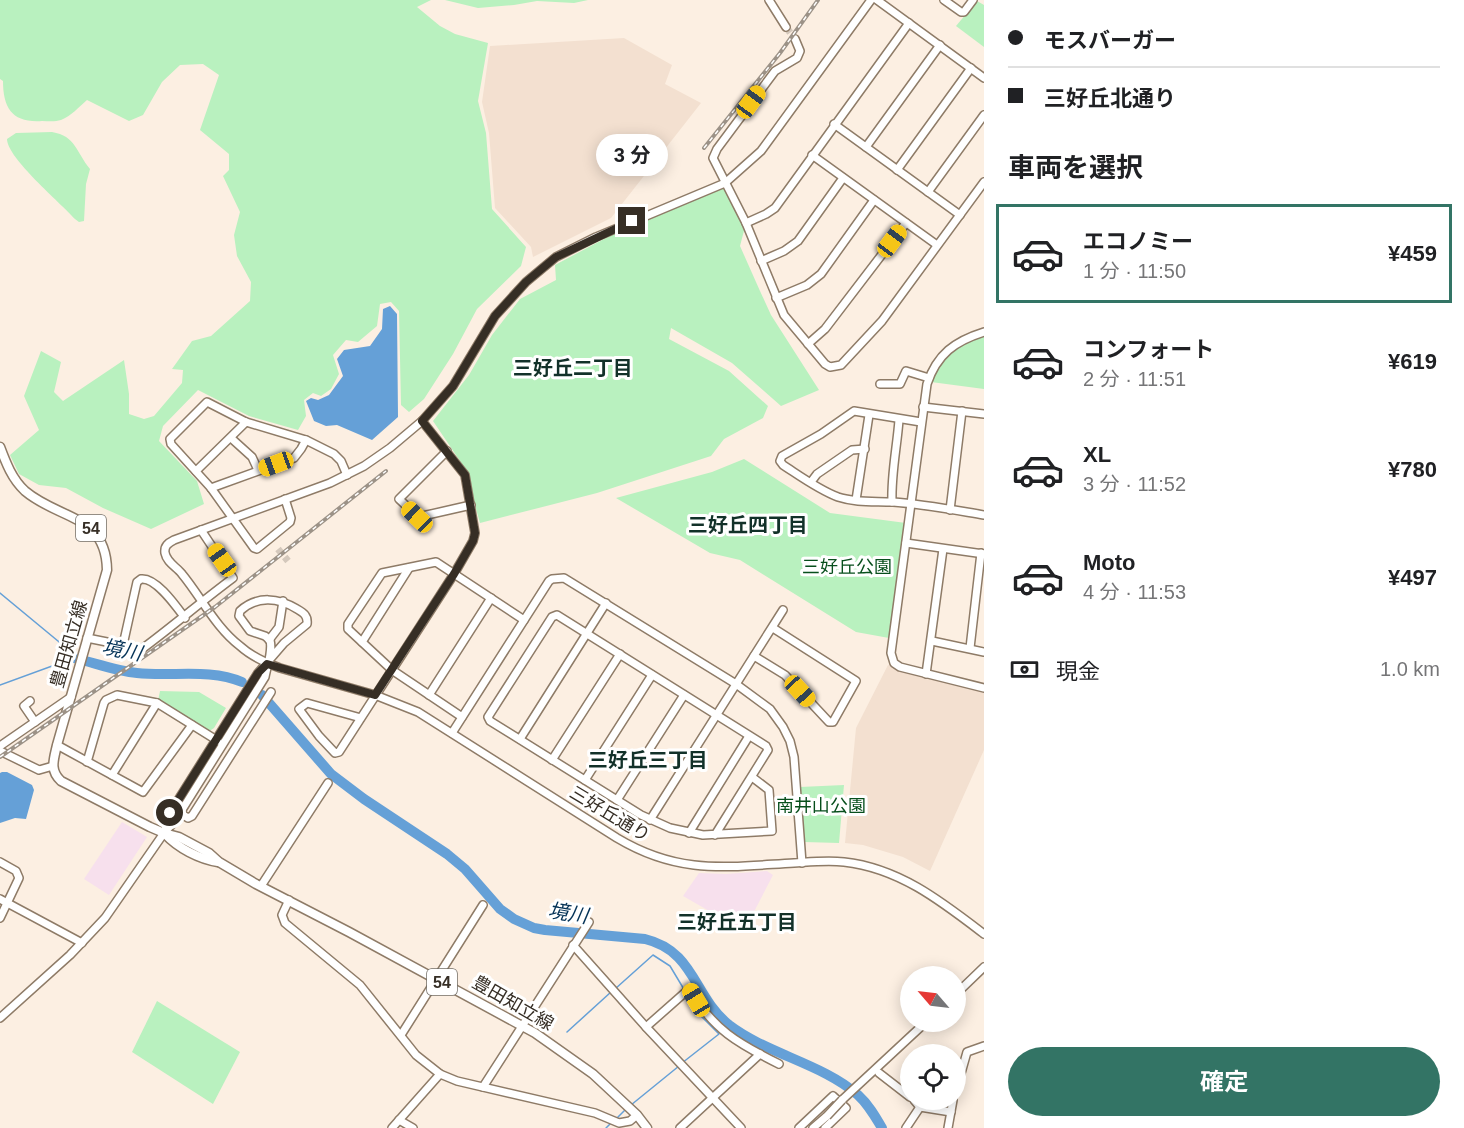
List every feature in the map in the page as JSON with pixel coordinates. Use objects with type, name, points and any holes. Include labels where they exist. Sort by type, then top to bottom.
[{"type":"main road","name":"豊田知立線","points":[[0,447],[11,474],[24,490],[90,527],[100,538],[106,554],[106,570],[57,745],[53,772],[61,781],[164,833],[178,845],[207,861],[219,862],[522,1026],[593,1074],[637,1115],[647,1128]]},
{"type":"street","points":[[768,0],[786,27]]},
{"type":"street","points":[[86,642],[142,649],[185,618],[202,601],[233,578],[201,530],[347,476],[381,455],[422,421],[453,386],[495,316],[526,282],[556,257],[596,237],[725,183],[762,151],[871,0]]},
{"type":"street","points":[[877,0],[984,78]]},
{"type":"street","points":[[944,0],[960,12],[964,12],[973,0]]},
{"type":"street","points":[[746,223],[775,208],[909,23]]},
{"type":"street","points":[[795,39],[800,51],[797,58],[775,71],[717,149],[713,158],[746,223],[784,315],[825,364],[841,365],[882,321],[984,182]]},
{"type":"street","points":[[866,147],[940,45]]},
{"type":"street","points":[[897,170],[971,68]]},
{"type":"street","points":[[928,192],[984,115]]},
{"type":"street","points":[[834,124],[960,215]]},
{"type":"street","points":[[812,155],[937,245]]},
{"type":"street","points":[[761,261],[784,251],[798,241],[843,178]]},
{"type":"street","points":[[776,298],[807,285],[821,274],[874,201]]},
{"type":"street","points":[[808,344],[825,329],[906,223]]},
{"type":"street","points":[[984,332],[968,336],[950,348],[938,362],[930,378],[923,407],[891,653],[894,663],[900,667],[984,688]]},
{"type":"street","points":[[898,365],[905,373]]},
{"type":"street","points":[[905,373],[906,371],[930,378]]},
{"type":"street","points":[[880,384],[900,384],[905,373]]},
{"type":"street","points":[[285,499],[291,518],[290,522],[256,549],[210,488],[170,441],[204,402],[209,402],[246,422],[306,440],[334,454],[341,461],[347,476]]},
{"type":"street","points":[[923,407],[984,414]]},
{"type":"street","points":[[950,510],[962,411]]},
{"type":"street","points":[[921,422],[852,412],[821,434],[782,456],[780,461],[834,495],[874,503],[911,504],[984,515]]},
{"type":"street","points":[[856,500],[869,415]]},
{"type":"street","points":[[892,502],[899,420]]},
{"type":"street","points":[[361,717],[307,703],[299,709],[319,736],[335,753],[339,752],[454,574],[473,541],[475,533],[465,475],[422,421]]},
{"type":"street","points":[[196,471],[246,422]]},
{"type":"street","points":[[231,438],[252,457],[258,470]]},
{"type":"street","points":[[210,488],[294,458],[306,440]]},
{"type":"street","points":[[811,482],[817,474],[852,450],[864,449]]},
{"type":"street","points":[[447,451],[399,499],[418,517],[471,505]]},
{"type":"street","name":"三好丘通り","points":[[201,530],[166,544],[164,551],[168,561],[181,572],[228,634],[240,646],[267,664],[375,695],[418,712],[617,838],[656,858],[690,866],[717,868],[845,862],[870,867],[901,878],[924,891],[984,934]]},
{"type":"street","points":[[906,543],[983,553],[970,648]]},
{"type":"street","points":[[926,674],[943,549]]},
{"type":"street","points":[[462,717],[392,670],[362,642],[347,626],[354,614],[382,573],[436,562],[524,620]]},
{"type":"street","points":[[362,642],[409,568]]},
{"type":"street","points":[[452,733],[552,579],[560,577],[572,581],[736,684],[770,709],[790,741],[794,757],[802,863]]},
{"type":"street","points":[[123,645],[137,582],[141,579],[148,580],[166,594],[185,618]]},
{"type":"street","points":[[429,695],[491,598]]},
{"type":"street","points":[[164,833],[170,813],[263,679],[267,664],[272,648],[269,639],[246,628],[239,616],[240,611],[265,600],[283,601],[305,614],[308,619],[307,624],[284,643],[267,664]]},
{"type":"street","points":[[269,639],[279,627],[283,601]]},
{"type":"street","points":[[520,739],[606,603]]},
{"type":"street","points":[[650,820],[783,610]]},
{"type":"street","points":[[715,835],[768,750],[766,746],[555,615],[494,707],[489,719],[552,760],[650,820],[689,833],[715,835],[772,831],[769,790],[752,777]]},
{"type":"street","points":[[754,656],[785,675],[829,722],[833,722],[856,681],[772,628]]},
{"type":"street","points":[[932,641],[984,652]]},
{"type":"street","points":[[552,760],[620,654]]},
{"type":"street","points":[[585,780],[652,675]]},
{"type":"street","points":[[180,813],[188,818],[192,816],[271,692]]},
{"type":"street","points":[[87,762],[106,700],[117,694],[157,703],[219,742]]},
{"type":"street","points":[[617,800],[684,695]]},
{"type":"street","points":[[0,746],[71,697]]},
{"type":"street","points":[[30,701],[24,706],[35,722]]},
{"type":"street","points":[[112,775],[157,703]]},
{"type":"street","points":[[57,745],[145,792],[192,725]]},
{"type":"street","points":[[689,833],[749,736]]},
{"type":"street","points":[[0,1018],[82,943],[105,918],[164,833],[175,821],[219,742]]},
{"type":"street","points":[[0,750],[39,770],[53,766]]},
{"type":"street","points":[[261,886],[328,783]]},
{"type":"street","points":[[0,862],[19,874],[0,918]]},
{"type":"street","points":[[0,899],[82,943]]},
{"type":"street","points":[[289,900],[282,915],[285,923],[360,985],[416,1055],[440,1074],[483,1087],[595,1113],[619,1123],[630,1121],[637,1115]]},
{"type":"street","points":[[400,1035],[483,904]]},
{"type":"street","points":[[483,1087],[588,923]]},
{"type":"street","points":[[575,943],[646,1027],[741,1128]]},
{"type":"street","points":[[966,984],[984,967]]},
{"type":"street","points":[[646,1027],[689,989],[703,1010],[733,1040],[779,1064]]},
{"type":"street","points":[[813,1128],[915,1032]]},
{"type":"street","points":[[966,1056],[967,1052],[984,1046]]},
{"type":"street","points":[[680,1128],[760,1054]]},
{"type":"street","points":[[879,1073],[900,1089]]},
{"type":"street","points":[[392,1128],[440,1074]]},
{"type":"street","points":[[799,1128],[834,1096],[846,1108],[825,1128]]},
{"type":"street","points":[[906,1128],[918,1110]]},
{"type":"street","points":[[939,1110],[951,1112],[948,1128]]},
{"type":"street","points":[[399,1120],[413,1128]]},
{"type":"shaded area","points":[[624,38],[672,65],[665,84],[701,103],[611,218],[533,257],[531,247],[495,208],[489,133],[482,102],[490,46]]},
{"type":"shaded area","points":[[888,665],[984,690],[984,750],[930,871],[903,857],[863,845],[845,843],[856,728]]},
{"type":"shaded area","points":[[122,822],[147,837],[109,895],[84,879]]},
{"type":"shaded area","points":[[767,871],[773,875],[744,931],[683,896],[699,873]]},
{"type":"green space","points":[[0,0],[431,0],[417,7],[440,26],[455,34],[488,43],[478,101],[486,133],[492,209],[526,247],[521,266],[477,309],[453,354],[424,399],[409,412],[401,405],[399,311],[391,302],[380,304],[377,326],[358,342],[346,340],[333,355],[339,374],[331,389],[321,396],[313,393],[304,400],[306,416],[298,430],[249,416],[198,390],[163,426],[159,441],[197,481],[204,504],[151,529],[103,508],[66,488],[39,485],[19,474],[10,455],[39,430],[24,396],[41,351],[61,362],[54,392],[63,401],[124,360],[129,394],[129,414],[144,419],[154,416],[182,383],[183,370],[172,369],[192,341],[211,336],[250,301],[251,282],[237,256],[234,235],[240,212],[223,176],[229,170],[229,154],[200,130],[219,75],[203,64],[180,65],[162,82],[143,115],[129,121],[87,100],[72,114],[61,120],[24,120],[17,117],[8,106],[3,91],[3,81],[0,79]]},
{"type":"green space","points":[[445,0],[588,0],[574,3],[537,1],[478,8]]},
{"type":"green space","points":[[977,1],[984,5],[984,47],[956,26]]},
{"type":"green space","points":[[52,132],[71,141],[90,169],[86,184],[84,221],[79,222],[75,219],[36,180],[16,157],[7,139],[16,133]]},
{"type":"green space","points":[[724,187],[746,223],[740,246],[771,315],[819,390],[781,406],[732,363],[671,328],[669,339],[729,371],[768,406],[763,418],[724,439],[711,456],[597,493],[480,523],[464,467],[433,421],[469,375],[492,335],[520,299],[556,280],[555,265],[666,206]]},
{"type":"green space","points":[[984,331],[984,389],[931,382],[939,364],[945,357],[959,345]]},
{"type":"green space","name":"三好丘公園","points":[[744,459],[830,513],[906,523],[889,638],[856,632],[740,560],[710,553],[616,498],[712,472]]},
{"type":"green space","points":[[160,691],[199,692],[226,708],[214,728],[208,732],[158,701]]},
{"type":"green space","name":"南井山公園","points":[[844,785],[839,843],[804,842],[800,787]]},
{"type":"green space","points":[[157,1001],[240,1052],[213,1104],[132,1052]]},
{"type":"water","points":[[390,306],[397,314],[398,417],[372,440],[337,425],[326,426],[314,421],[306,401],[311,398],[318,400],[329,395],[343,376],[337,359],[344,350],[370,346],[382,329],[383,309]]},
{"type":"water","points":[[7,772],[32,785],[34,790],[26,819],[15,818],[0,823],[0,773]]},
{"type":"waterway","points":[[0,593],[64,646],[74,658],[0,685]]},
{"type":"waterway","name":"境川","points":[[74,658],[129,672],[217,675],[242,682]]},
{"type":"waterway","name":"境川","points":[[262,695],[331,774],[364,799],[447,854],[465,869],[500,909],[514,919],[545,930],[645,939],[661,945],[674,953],[684,964],[708,1001],[729,1025],[760,1044],[844,1084],[865,1102],[882,1128]]},
{"type":"waterway","points":[[615,989],[653,955],[670,966],[685,991]]},
{"type":"waterway","points":[[567,1032],[611,992]]},
{"type":"waterway","points":[[682,1063],[719,1034],[700,1015],[687,995]]},
{"type":"waterway","points":[[631,1105],[679,1066]]},
{"type":"waterway","points":[[616,1119],[625,1110]]},
{"type":"waterway","points":[[606,1128],[612,1122]]},
{"type":"tunnel","points":[[786,27],[795,39]]},
{"type":"tunnel","points":[[278,549],[288,561]]},
{"type":"railway","points":[[704,148],[780,53],[818,0]]},
{"type":"railway","points":[[0,757],[215,607],[386,471]]},
{"type":"district","name":"三好丘二丁目","points":[[573,368]]},
{"type":"district","name":"三好丘四丁目","points":[[748,525]]},
{"type":"district","name":"三好丘三丁目","points":[[648,760]]},
{"type":"district","name":"三好丘五丁目","points":[[737,922]]},
{"type":"route","points":[[170,813],[258,673],[267,664],[375,695],[454,574],[473,541],[475,533],[465,475],[422,421],[453,386],[495,316],[526,282],[556,257],[632,221]]}]
